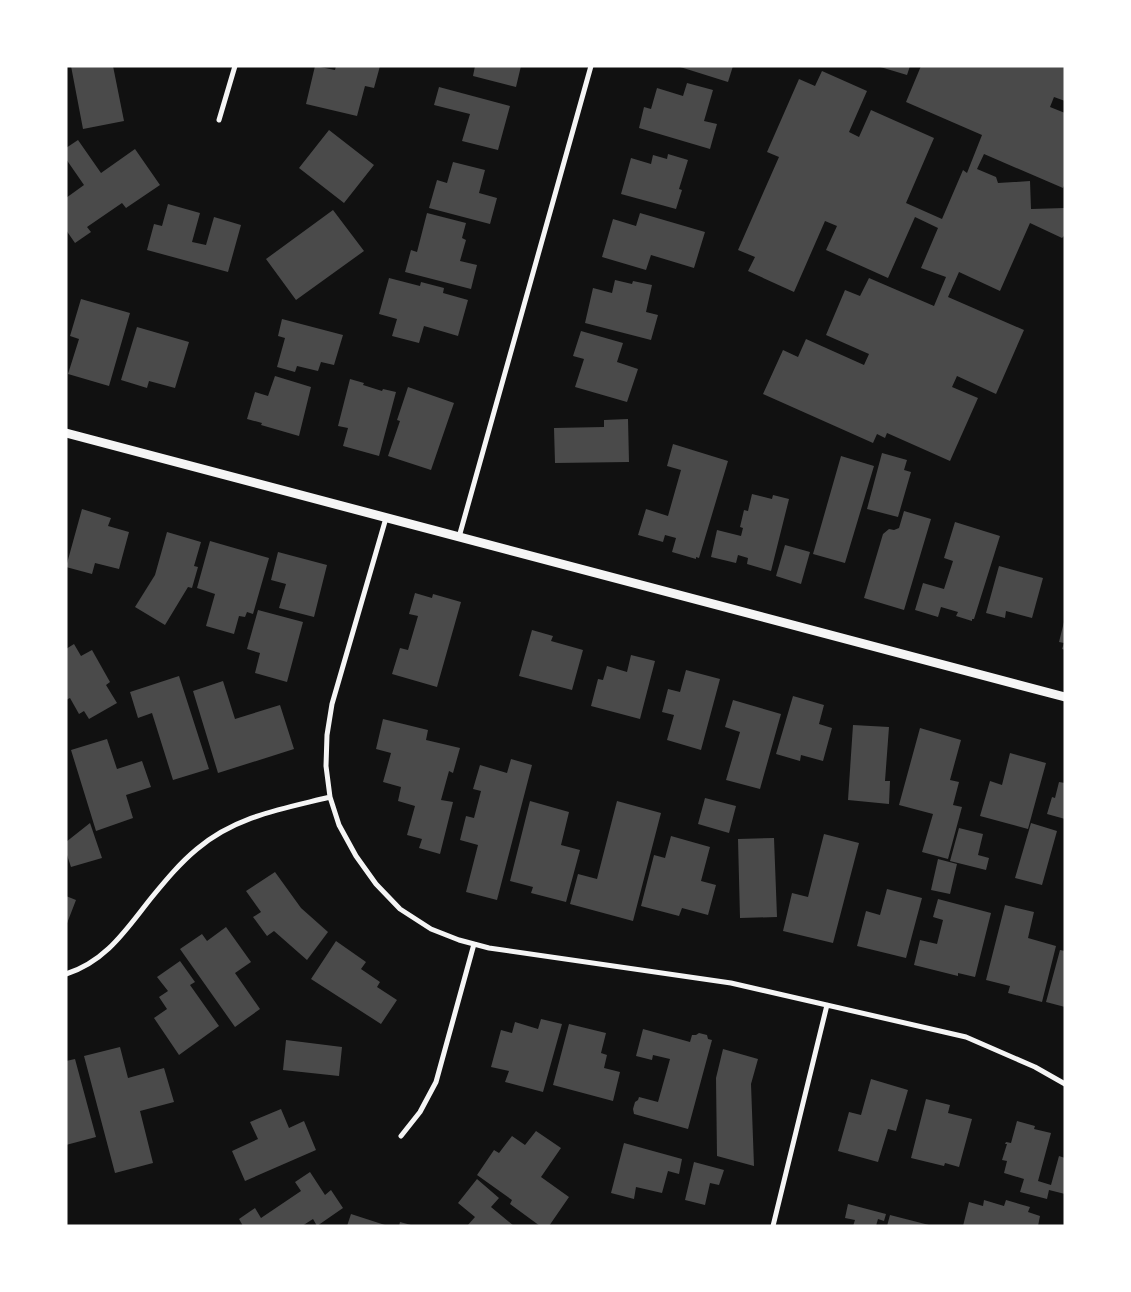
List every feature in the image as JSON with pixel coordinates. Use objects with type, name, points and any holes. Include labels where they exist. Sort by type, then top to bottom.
[{"type":"street","points":[[219,120],[235,66]]},
{"type":"street","points":[[458,538],[591,66]]},
{"type":"street","points":[[66,433],[1065,697]]},
{"type":"street","points":[[386,518],[336,690],[329,719],[326,766],[330,797],[339,824],[356,856],[387,896],[416,920],[444,934],[474,944],[509,952],[611,965],[731,984],[966,1037],[1035,1067],[1065,1084]]},
{"type":"street","points":[[66,974],[85,966],[111,947],[181,864],[214,836],[245,820],[262,814],[330,797]]},
{"type":"street","points":[[401,1136],[420,1112],[436,1082],[474,944]]},
{"type":"street","points":[[773,1226],[827,1005]]},
{"type":"building","points":[[71,66],[113,66],[124,121],[83,129]]},
{"type":"building","points":[[315,66],[335,70],[336,66],[380,66],[374,88],[365,86],[357,116],[306,104]]},
{"type":"building","points":[[475,66],[521,66],[516,87],[473,76]]},
{"type":"building","points":[[677,66],[733,66],[728,82]]},
{"type":"building","points":[[877,66],[910,66],[907,75]]},
{"type":"building","points":[[921,66],[1065,66],[1065,101],[1054,97],[1050,107],[1065,113],[1065,184],[1063,188],[984,154],[977,169],[996,177],[998,183],[1030,181],[1031,209],[1065,208],[1065,235],[1062,238],[1030,223],[1000,291],[959,272],[948,297],[1024,330],[996,394],[957,376],[952,387],[978,398],[950,461],[887,433],[885,438],[877,434],[873,443],[763,394],[783,350],[798,357],[806,339],[864,365],[869,354],[826,335],[845,290],[860,296],[869,278],[934,306],[946,277],[921,268],[938,228],[915,217],[888,278],[826,250],[837,226],[825,221],[794,292],[748,271],[755,257],[738,250],[779,157],[767,152],[799,79],[815,86],[822,71],[867,91],[849,132],[859,137],[871,110],[934,138],[906,203],[942,219],[963,170],[967,173],[982,135],[906,102]]},
{"type":"building","points":[[687,83],[713,90],[704,121],[717,124],[710,149],[639,128],[644,107],[651,109],[657,88],[683,96]]},
{"type":"building","points":[[439,87],[510,106],[498,150],[462,141],[470,114],[434,105]]},
{"type":"building","points":[[329,130],[374,165],[344,203],[299,168]]},
{"type":"building","points":[[78,140],[101,173],[135,149],[160,185],[126,208],[122,203],[87,227],[91,232],[75,243],[66,230],[66,198],[84,185],[66,159],[66,148]]},
{"type":"building","points":[[668,154],[688,160],[679,189],[682,190],[676,209],[621,194],[631,158],[651,164],[653,155],[667,159]]},
{"type":"building","points":[[453,162],[485,170],[479,193],[497,198],[490,224],[429,208],[437,180],[447,183]]},
{"type":"building","points":[[168,204],[200,213],[192,242],[206,245],[214,217],[241,225],[228,272],[147,250],[154,224],[162,226]]},
{"type":"building","points":[[333,210],[364,251],[296,300],[266,259]]},
{"type":"building","points":[[427,213],[466,223],[462,238],[466,240],[460,261],[477,265],[471,289],[405,272],[411,250],[417,252]]},
{"type":"building","points":[[640,213],[705,232],[694,268],[651,255],[646,270],[602,257],[613,219],[636,226]]},
{"type":"building","points":[[389,278],[420,286],[421,282],[444,288],[443,293],[468,300],[458,336],[424,326],[419,343],[392,336],[397,319],[379,314]]},
{"type":"building","points":[[615,280],[632,284],[633,281],[652,285],[646,312],[658,315],[651,340],[585,323],[593,288],[612,293]]},
{"type":"building","points":[[81,299],[130,313],[109,386],[68,374],[79,339],[70,336]]},
{"type":"building","points":[[282,319],[343,335],[334,365],[321,362],[318,371],[297,366],[295,372],[277,367],[285,338],[278,336]]},
{"type":"building","points":[[137,327],[189,342],[175,388],[149,381],[147,388],[121,380]]},
{"type":"building","points":[[581,331],[623,343],[617,362],[638,369],[627,402],[575,387],[584,359],[573,356]]},
{"type":"building","points":[[275,376],[311,387],[299,436],[247,419],[255,392],[268,396]]},
{"type":"building","points":[[350,379],[382,391],[383,389],[396,392],[379,456],[343,446],[348,428],[338,426]]},
{"type":"building","points":[[408,387],[454,403],[431,470],[388,456],[400,421],[397,420]]},
{"type":"building","points":[[628,419],[629,462],[555,463],[554,428],[604,427],[604,420]]},
{"type":"building","points":[[673,444],[728,461],[699,558],[696,557],[696,559],[672,552],[676,538],[665,535],[663,542],[638,535],[646,509],[668,516],[681,470],[667,466]]},
{"type":"building","points":[[882,453],[907,460],[904,470],[911,472],[898,517],[867,509]]},
{"type":"building","points":[[841,456],[874,466],[845,563],[813,554]]},
{"type":"building","points":[[752,494],[772,499],[773,495],[789,499],[771,571],[747,564],[748,558],[738,555],[736,563],[711,557],[717,530],[741,536],[743,528],[740,527],[744,510],[748,511]]},
{"type":"building","points":[[82,509],[111,518],[108,526],[129,532],[119,569],[95,563],[92,574],[66,567]]},
{"type":"building","points":[[904,511],[931,519],[904,610],[864,598],[883,534],[889,529],[899,528]]},
{"type":"building","points":[[955,522],[1000,536],[972,621],[956,616],[958,612],[941,607],[938,617],[915,610],[923,583],[944,589],[953,561],[944,558]]},
{"type":"building","points":[[167,532],[201,542],[194,566],[198,567],[192,588],[188,587],[165,625],[135,607],[155,575]]},
{"type":"building","points":[[210,541],[269,558],[253,614],[247,612],[245,617],[239,616],[234,634],[206,626],[215,594],[197,588]]},
{"type":"building","points":[[785,545],[810,552],[801,584],[776,576]]},
{"type":"building","points":[[278,552],[327,565],[314,617],[279,608],[286,584],[271,580]]},
{"type":"building","points":[[999,566],[1043,578],[1032,618],[1006,611],[1005,618],[986,613]]},
{"type":"building","points":[[415,593],[432,598],[433,594],[461,602],[437,687],[392,674],[400,648],[408,650],[418,616],[409,614]]},
{"type":"building","points":[[258,610],[303,622],[287,682],[255,673],[260,653],[247,649]]},
{"type":"building","points":[[1064,622],[1065,650],[1062,649],[1064,643],[1059,642]]},
{"type":"building","points":[[532,630],[553,636],[551,641],[583,650],[572,690],[519,676]]},
{"type":"building","points":[[74,644],[81,656],[92,650],[110,682],[106,685],[117,703],[89,719],[84,711],[79,714],[70,698],[66,700],[66,649]]},
{"type":"building","points":[[631,655],[655,661],[640,719],[591,706],[598,679],[603,680],[607,666],[627,672]]},
{"type":"building","points":[[686,670],[720,679],[701,750],[667,740],[674,715],[662,712],[668,689],[680,692]]},
{"type":"building","points":[[179,676],[209,769],[173,780],[152,713],[138,718],[130,692]]},
{"type":"building","points":[[223,681],[235,719],[280,705],[294,749],[218,773],[193,691]]},
{"type":"building","points":[[793,696],[824,705],[819,724],[832,728],[823,761],[801,755],[800,761],[776,754]]},
{"type":"building","points":[[733,700],[781,714],[760,789],[726,780],[740,732],[725,727]]},
{"type":"building","points":[[383,719],[428,730],[426,740],[460,748],[453,773],[449,771],[441,800],[453,802],[440,854],[419,848],[422,839],[407,835],[415,806],[398,801],[401,787],[383,782],[391,753],[376,749]]},
{"type":"building","points":[[853,725],[889,727],[885,781],[890,781],[889,804],[848,800]]},
{"type":"building","points":[[920,728],[961,740],[950,780],[959,782],[953,805],[962,807],[948,859],[922,852],[933,814],[899,805]]},
{"type":"building","points":[[107,739],[117,769],[142,761],[151,787],[126,795],[133,818],[96,831],[71,750]]},
{"type":"building","points":[[1010,753],[1046,763],[1028,829],[980,816],[990,781],[1002,785]]},
{"type":"building","points":[[511,759],[532,765],[497,900],[466,892],[478,845],[460,840],[466,816],[474,818],[481,791],[473,789],[480,765],[507,773]]},
{"type":"building","points":[[1059,782],[1065,783],[1065,819],[1047,814],[1052,797],[1055,798]]},
{"type":"building","points":[[705,798],[736,806],[729,833],[698,824]]},
{"type":"building","points":[[530,801],[569,812],[561,845],[580,850],[566,902],[531,893],[533,887],[510,881]]},
{"type":"building","points":[[617,801],[661,813],[633,921],[570,904],[578,874],[597,879]]},
{"type":"building","points":[[90,823],[102,858],[71,867],[66,852],[66,842]]},
{"type":"building","points":[[1031,823],[1057,831],[1042,885],[1015,878]]},
{"type":"building","points":[[959,828],[983,834],[978,855],[989,858],[986,870],[950,861]]},
{"type":"building","points":[[824,834],[859,843],[833,943],[783,931],[792,893],[808,897]]},
{"type":"building","points":[[671,836],[710,847],[701,881],[716,885],[708,915],[682,908],[679,916],[641,906],[654,855],[665,858]]},
{"type":"building","points":[[774,838],[777,917],[740,918],[738,839]]},
{"type":"building","points":[[938,859],[957,864],[950,894],[931,890]]},
{"type":"building","points":[[275,872],[301,908],[328,932],[307,960],[274,931],[267,936],[253,917],[261,912],[246,891]]},
{"type":"building","points":[[887,889],[922,898],[906,958],[857,946],[866,911],[880,915]]},
{"type":"building","points":[[66,896],[76,900],[66,926]]},
{"type":"building","points":[[938,899],[991,913],[975,977],[958,973],[958,976],[914,965],[920,940],[937,944],[943,920],[933,917]]},
{"type":"building","points":[[1005,905],[1034,912],[1028,938],[1056,946],[1042,1002],[1008,993],[1010,986],[986,980]]},
{"type":"building","points":[[226,927],[251,962],[235,973],[260,1009],[235,1027],[180,949],[202,934],[207,941]]},
{"type":"building","points":[[336,941],[366,962],[361,969],[380,982],[377,987],[397,1000],[381,1024],[311,979]]},
{"type":"building","points":[[1060,950],[1065,951],[1065,1007],[1046,1002]]},
{"type":"building","points":[[180,961],[195,982],[190,985],[219,1026],[179,1055],[154,1018],[167,1009],[159,997],[168,991],[157,977]]},
{"type":"building","points":[[541,1019],[562,1024],[543,1092],[505,1082],[509,1071],[491,1067],[501,1030],[512,1033],[515,1022],[538,1029]]},
{"type":"building","points":[[569,1024],[606,1033],[601,1053],[607,1055],[604,1068],[620,1072],[613,1101],[553,1085]]},
{"type":"building","points":[[643,1029],[690,1042],[692,1035],[699,1033],[707,1035],[708,1039],[712,1040],[688,1129],[634,1114],[635,1102],[639,1097],[658,1102],[670,1059],[653,1055],[652,1060],[636,1056]]},
{"type":"building","points":[[286,1040],[342,1047],[339,1076],[283,1070]]},
{"type":"building","points":[[120,1047],[128,1078],[164,1068],[174,1102],[140,1111],[153,1163],[115,1173],[84,1056]]},
{"type":"building","points":[[723,1049],[758,1059],[751,1084],[754,1166],[717,1156],[716,1078]]},
{"type":"building","points":[[75,1059],[96,1137],[66,1145],[66,1061]]},
{"type":"building","points":[[871,1079],[908,1090],[896,1131],[888,1129],[878,1162],[838,1151],[849,1112],[861,1115]]},
{"type":"building","points":[[926,1099],[950,1105],[948,1113],[972,1119],[959,1167],[945,1163],[944,1166],[911,1158]]},
{"type":"building","points":[[281,1109],[289,1128],[304,1121],[316,1150],[245,1181],[232,1151],[258,1139],[250,1122]]},
{"type":"building","points":[[1017,1121],[1035,1126],[1034,1129],[1051,1133],[1038,1181],[1051,1185],[1059,1156],[1065,1158],[1065,1194],[1049,1190],[1047,1199],[1020,1192],[1024,1179],[1004,1173],[1007,1161],[1002,1160],[1007,1144],[1005,1144],[1006,1142],[1011,1143]]},
{"type":"building","points":[[536,1131],[561,1148],[541,1177],[569,1197],[549,1226],[540,1226],[510,1204],[512,1200],[477,1175],[494,1150],[499,1153],[512,1136],[525,1145]]},
{"type":"building","points":[[624,1143],[682,1159],[679,1174],[668,1171],[662,1193],[636,1187],[634,1199],[611,1193]]},
{"type":"building","points":[[694,1162],[724,1170],[719,1185],[710,1183],[705,1205],[685,1200]]},
{"type":"building","points":[[310,1172],[325,1195],[331,1190],[343,1208],[317,1226],[313,1219],[302,1226],[243,1226],[239,1219],[255,1208],[261,1218],[301,1191],[295,1182]]},
{"type":"building","points":[[477,1179],[499,1198],[491,1207],[514,1226],[467,1226],[475,1217],[458,1203]]},
{"type":"building","points":[[984,1200],[1004,1206],[1006,1200],[1030,1207],[1028,1212],[1040,1216],[1038,1226],[963,1226],[969,1202],[983,1206]]},
{"type":"building","points":[[848,1204],[886,1214],[884,1221],[878,1219],[876,1226],[853,1226],[855,1220],[845,1218]]},
{"type":"building","points":[[351,1214],[385,1225],[385,1226],[347,1226]]},
{"type":"building","points":[[890,1215],[929,1225],[929,1226],[887,1226]]},
{"type":"building","points":[[400,1222],[411,1225],[411,1226],[399,1226]]}]
